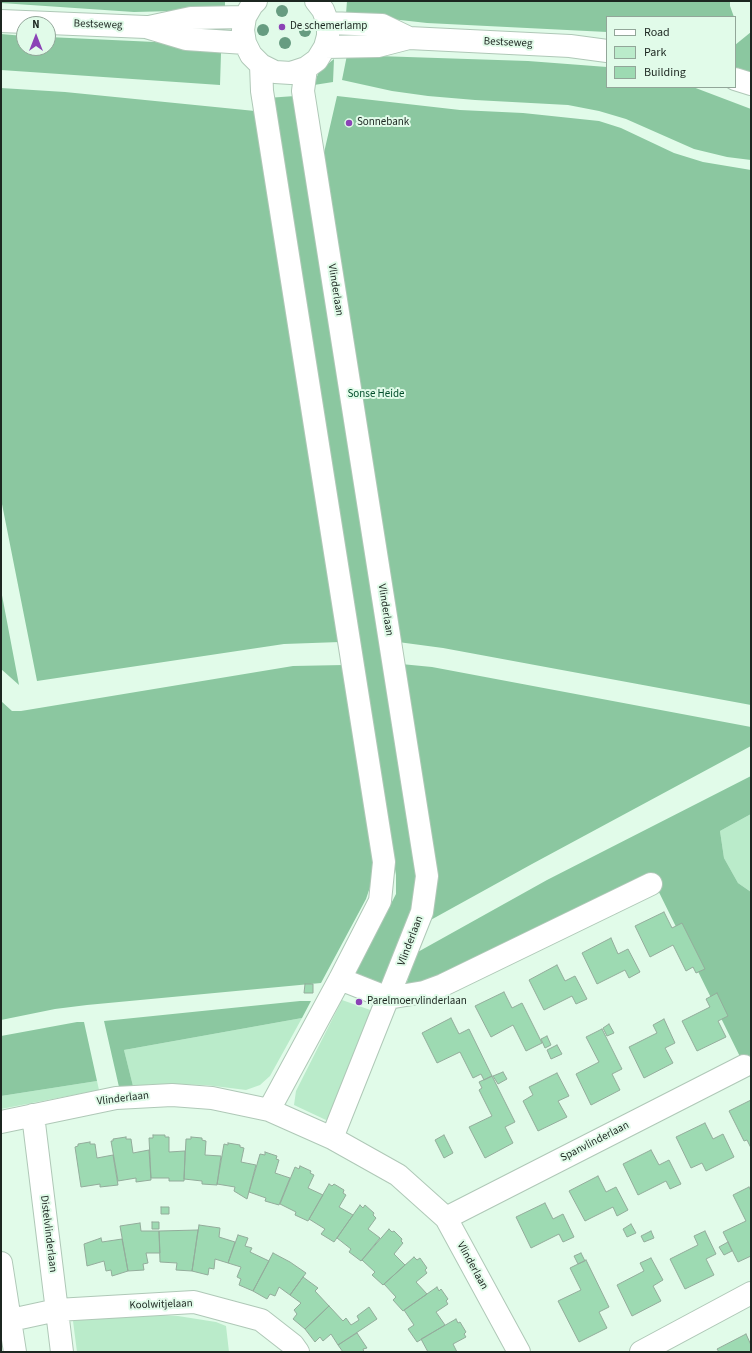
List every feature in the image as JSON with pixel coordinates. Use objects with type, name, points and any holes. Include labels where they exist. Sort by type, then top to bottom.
[{"type":"street","points":[[251,9],[243,30],[245,43],[251,55],[260,65],[275,72],[291,73],[306,68],[318,60],[325,47],[328,36],[328,23],[323,10],[316,1]]},
{"type":"street","name":"Bestseweg","points":[[1,22],[146,27],[191,18],[251,9]]},
{"type":"street","name":"Bestseweg","points":[[328,23],[382,25],[409,38]]},
{"type":"street","name":"Bestseweg","points":[[146,27],[186,39],[245,43]]},
{"type":"street","name":"Bestseweg","points":[[325,47],[378,46],[409,38],[570,46],[606,51]]},
{"type":"street","points":[[260,65],[262,92],[384,862],[380,901],[269,1110]]},
{"type":"street","name":"Vlinderlaan","points":[[306,68],[303,92],[427,876],[422,912],[332,1138]]},
{"type":"street","points":[[736,79],[751,84]]},
{"type":"street","points":[[340,978],[388,998],[424,992],[443,985],[651,884]]},
{"type":"street","name":"Spanvlinderlaan","points":[[446,1218],[744,1066]]},
{"type":"street","name":"Vlinderlaan","points":[[1,1122],[116,1098],[172,1094],[212,1098],[269,1110],[332,1138],[398,1175],[446,1218],[519,1352]]},
{"type":"street","name":"Distelvlinderlaan","points":[[33,1115],[62,1352]]},
{"type":"street","points":[[1,1263],[15,1352]]},
{"type":"street","points":[[641,1352],[751,1293]]},
{"type":"street","name":"Koolwitjelaan","points":[[11,1320],[57,1310],[194,1302],[261,1320],[293,1345],[298,1352]]},
{"type":"green space","points":[[1,1],[225,1],[225,8],[214,10],[134,12],[1,3]]},
{"type":"green space","points":[[347,1],[730,1],[734,16],[606,16],[606,32],[427,23],[346,14]]},
{"type":"green space","points":[[751,32],[751,78],[736,71],[736,44]]},
{"type":"green space","points":[[1,34],[16,35],[16,56],[56,56],[56,37],[219,45],[221,53],[220,85],[1,70]]},
{"type":"green space","points":[[347,55],[528,61],[606,67],[606,88],[696,88],[751,109],[751,160],[727,157],[694,149],[626,119],[599,111],[568,105],[428,96],[392,91],[342,80]]},
{"type":"green space","points":[[334,59],[333,82],[314,85],[319,71]]},
{"type":"green space","points":[[1,88],[65,92],[255,111],[340,642],[284,644],[37,681],[1,499]]},
{"type":"green space","points":[[295,96],[417,876],[418,897],[384,988],[354,976],[396,894],[396,875],[267,98]]},
{"type":"green space","name":"Sonse Heide","points":[[337,96],[460,110],[523,113],[599,121],[621,128],[674,153],[703,162],[751,170],[751,705],[443,648],[398,642],[323,157]]},
{"type":"green space","points":[[1,590],[19,685],[1,669]]},
{"type":"green space","points":[[401,664],[432,667],[751,727],[751,746],[427,922]]},
{"type":"green space","points":[[344,665],[373,864],[371,884],[366,899],[321,983],[87,1005],[55,1009],[1,1020],[1,701],[12,711],[21,711],[293,666]]},
{"type":"green space","points":[[751,776],[751,814],[720,831],[724,858],[738,883],[751,892],[751,1079],[650,874],[437,993],[406,985],[416,953],[547,880]]},
{"type":"green space","points":[[751,814],[751,892],[738,883],[724,858],[720,831]]},
{"type":"green space","points":[[342,1000],[376,1012],[339,1112],[326,1120],[294,1105],[296,1091]]},
{"type":"green space","points":[[311,1001],[302,1018],[124,1050],[133,1086],[119,1087],[104,1021]]},
{"type":"green space","points":[[302,1018],[270,1076],[260,1085],[246,1090],[206,1085],[158,1084],[133,1086],[124,1050]]},
{"type":"green space","points":[[84,1022],[97,1081],[1,1096],[1,1036]]},
{"type":"green space","points":[[97,1081],[99,1090],[1,1109],[1,1096]]},
{"type":"green space","points":[[115,1313],[178,1316],[216,1322],[226,1326],[229,1352],[77,1352],[73,1321],[80,1316]]},
{"type":"building","points":[[664,912],[672,928],[682,923],[705,969],[696,973],[693,967],[686,971],[673,945],[650,957],[635,926]]},
{"type":"building","points":[[611,938],[618,954],[628,949],[640,972],[629,978],[625,970],[597,984],[582,953]]},
{"type":"building","points":[[557,965],[565,981],[575,976],[587,999],[576,1004],[572,996],[544,1010],[529,980]]},
{"type":"building","points":[[305,984],[313,984],[313,993],[304,993]]},
{"type":"building","points":[[504,992],[512,1008],[522,1003],[542,1043],[526,1051],[513,1025],[491,1037],[475,1006]]},
{"type":"building","points":[[717,993],[728,1016],[718,1021],[726,1037],[697,1051],[682,1021],[710,1007],[706,999]]},
{"type":"building","points":[[451,1018],[459,1034],[469,1029],[492,1076],[484,1080],[481,1074],[473,1078],[460,1052],[437,1063],[422,1033]]},
{"type":"building","points":[[664,1019],[675,1043],[665,1048],[673,1063],[644,1078],[629,1047],[657,1033],[653,1025]]},
{"type":"building","points":[[609,1024],[614,1033],[607,1036],[603,1028]]},
{"type":"building","points":[[602,1029],[622,1069],[612,1074],[620,1090],[591,1105],[576,1074],[599,1062],[586,1037]]},
{"type":"building","points":[[547,1036],[551,1045],[545,1048],[541,1039]]},
{"type":"building","points":[[557,1045],[562,1054],[551,1059],[547,1050]]},
{"type":"building","points":[[503,1072],[507,1079],[498,1084],[493,1076]]},
{"type":"building","points":[[557,1073],[569,1096],[558,1101],[567,1117],[538,1131],[523,1101],[533,1095],[529,1087]]},
{"type":"building","points":[[492,1076],[515,1122],[505,1127],[513,1143],[485,1158],[469,1127],[492,1116],[479,1090],[482,1088],[479,1082]]},
{"type":"building","points":[[751,1100],[751,1148],[747,1140],[744,1141],[729,1111]]},
{"type":"building","points":[[705,1123],[713,1139],[723,1134],[734,1157],[706,1171],[702,1163],[691,1168],[676,1137]]},
{"type":"building","points":[[153,1135],[165,1135],[165,1137],[169,1137],[169,1152],[185,1151],[184,1181],[169,1181],[169,1178],[151,1178],[149,1138],[153,1138]]},
{"type":"building","points":[[444,1135],[453,1153],[444,1158],[435,1140]]},
{"type":"building","points":[[126,1137],[126,1139],[131,1139],[133,1153],[149,1150],[151,1180],[136,1182],[136,1178],[118,1181],[111,1141],[113,1141],[113,1139]]},
{"type":"building","points":[[191,1137],[202,1138],[202,1140],[206,1141],[205,1155],[221,1156],[217,1185],[202,1184],[202,1181],[184,1179],[186,1139],[191,1139]]},
{"type":"building","points":[[90,1142],[90,1144],[95,1144],[97,1158],[113,1155],[118,1185],[100,1187],[100,1184],[81,1187],[75,1147],[78,1146],[78,1144]]},
{"type":"building","points":[[228,1143],[240,1145],[240,1147],[244,1148],[241,1162],[256,1165],[247,1199],[234,1191],[235,1187],[217,1184],[224,1144],[228,1145]]},
{"type":"building","points":[[651,1150],[659,1165],[669,1160],[681,1184],[670,1189],[666,1181],[638,1195],[623,1164]]},
{"type":"building","points":[[265,1152],[277,1156],[276,1159],[279,1160],[275,1173],[290,1178],[279,1205],[265,1201],[266,1198],[249,1192],[260,1154],[265,1155]]},
{"type":"building","points":[[300,1166],[311,1171],[310,1173],[314,1175],[308,1188],[323,1195],[308,1221],[295,1215],[296,1212],[280,1204],[295,1167],[299,1169]]},
{"type":"building","points":[[598,1176],[606,1192],[616,1187],[628,1210],[617,1216],[613,1207],[585,1221],[569,1191]]},
{"type":"building","points":[[329,1184],[332,1186],[334,1184],[344,1190],[343,1193],[346,1195],[339,1207],[353,1215],[334,1242],[321,1234],[325,1229],[309,1219]]},
{"type":"building","points":[[749,1187],[751,1191],[751,1256],[738,1262],[723,1232],[746,1221],[733,1195]]},
{"type":"building","points":[[545,1203],[553,1219],[563,1214],[574,1237],[563,1242],[559,1234],[531,1248],[516,1217]]},
{"type":"building","points":[[360,1205],[363,1208],[365,1205],[374,1213],[373,1215],[376,1218],[368,1229],[380,1238],[361,1261],[349,1252],[351,1249],[337,1238]]},
{"type":"building","points":[[161,1207],[169,1207],[169,1214],[161,1214]]},
{"type":"building","points":[[152,1222],[159,1222],[159,1229],[152,1229]]},
{"type":"building","points":[[140,1223],[141,1231],[159,1231],[160,1253],[146,1253],[148,1263],[143,1264],[144,1270],[128,1271],[120,1226]]},
{"type":"building","points":[[631,1224],[636,1233],[627,1237],[623,1229]]},
{"type":"building","points":[[199,1225],[220,1228],[219,1237],[235,1242],[228,1263],[215,1259],[214,1269],[209,1268],[208,1275],[192,1271]]},
{"type":"building","points":[[389,1229],[392,1232],[394,1231],[402,1239],[401,1241],[403,1243],[394,1254],[405,1265],[383,1285],[372,1275],[375,1272],[362,1260]]},
{"type":"building","points":[[198,1230],[192,1271],[176,1270],[177,1263],[160,1262],[159,1231]]},
{"type":"building","points":[[651,1231],[654,1238],[644,1242],[641,1236]]},
{"type":"building","points":[[705,1231],[716,1254],[706,1259],[714,1275],[685,1289],[670,1259],[698,1245],[694,1236]]},
{"type":"building","points":[[238,1235],[248,1238],[245,1246],[252,1248],[250,1252],[269,1261],[253,1291],[239,1285],[241,1279],[237,1277],[241,1267],[228,1263]]},
{"type":"building","points":[[101,1238],[102,1242],[122,1239],[128,1271],[112,1276],[111,1270],[106,1271],[104,1261],[87,1266],[84,1244]]},
{"type":"building","points":[[728,1242],[732,1251],[724,1255],[719,1247]]},
{"type":"building","points":[[273,1253],[306,1273],[290,1295],[279,1287],[275,1296],[270,1294],[267,1299],[253,1291]]},
{"type":"building","points":[[581,1253],[585,1261],[578,1264],[574,1256]]},
{"type":"building","points":[[414,1257],[417,1260],[420,1258],[427,1268],[425,1270],[427,1273],[416,1282],[427,1294],[403,1311],[393,1300],[396,1297],[384,1284]]},
{"type":"building","points":[[651,1258],[663,1280],[653,1286],[661,1301],[632,1316],[617,1285],[644,1271],[640,1263]]},
{"type":"building","points":[[586,1260],[609,1307],[599,1312],[607,1328],[579,1342],[558,1301],[581,1290],[570,1268]]},
{"type":"building","points":[[303,1277],[318,1288],[315,1291],[329,1306],[305,1329],[293,1319],[297,1314],[294,1310],[301,1303],[290,1295]]},
{"type":"building","points":[[437,1287],[439,1291],[441,1289],[448,1299],[446,1301],[448,1304],[436,1312],[445,1325],[417,1342],[408,1329],[414,1325],[404,1310]]},
{"type":"building","points":[[329,1306],[343,1321],[346,1318],[351,1325],[359,1320],[357,1316],[369,1307],[377,1319],[338,1345],[331,1334],[323,1341],[320,1337],[315,1342],[305,1329]]},
{"type":"building","points":[[456,1319],[458,1323],[460,1322],[466,1332],[464,1334],[466,1337],[453,1344],[457,1352],[428,1352],[421,1339]]},
{"type":"building","points":[[357,1333],[367,1348],[363,1349],[364,1352],[343,1352],[338,1345]]},
{"type":"building","points":[[746,1334],[751,1345],[751,1352],[719,1352],[717,1349]]},
{"type":"place","name":"De schemerlamp","points":[[282,27]]},
{"type":"place","name":"Sonnebank","points":[[349,123]]},
{"type":"place","name":"Parelmoervlinderlaan","points":[[359,1002]]}]
